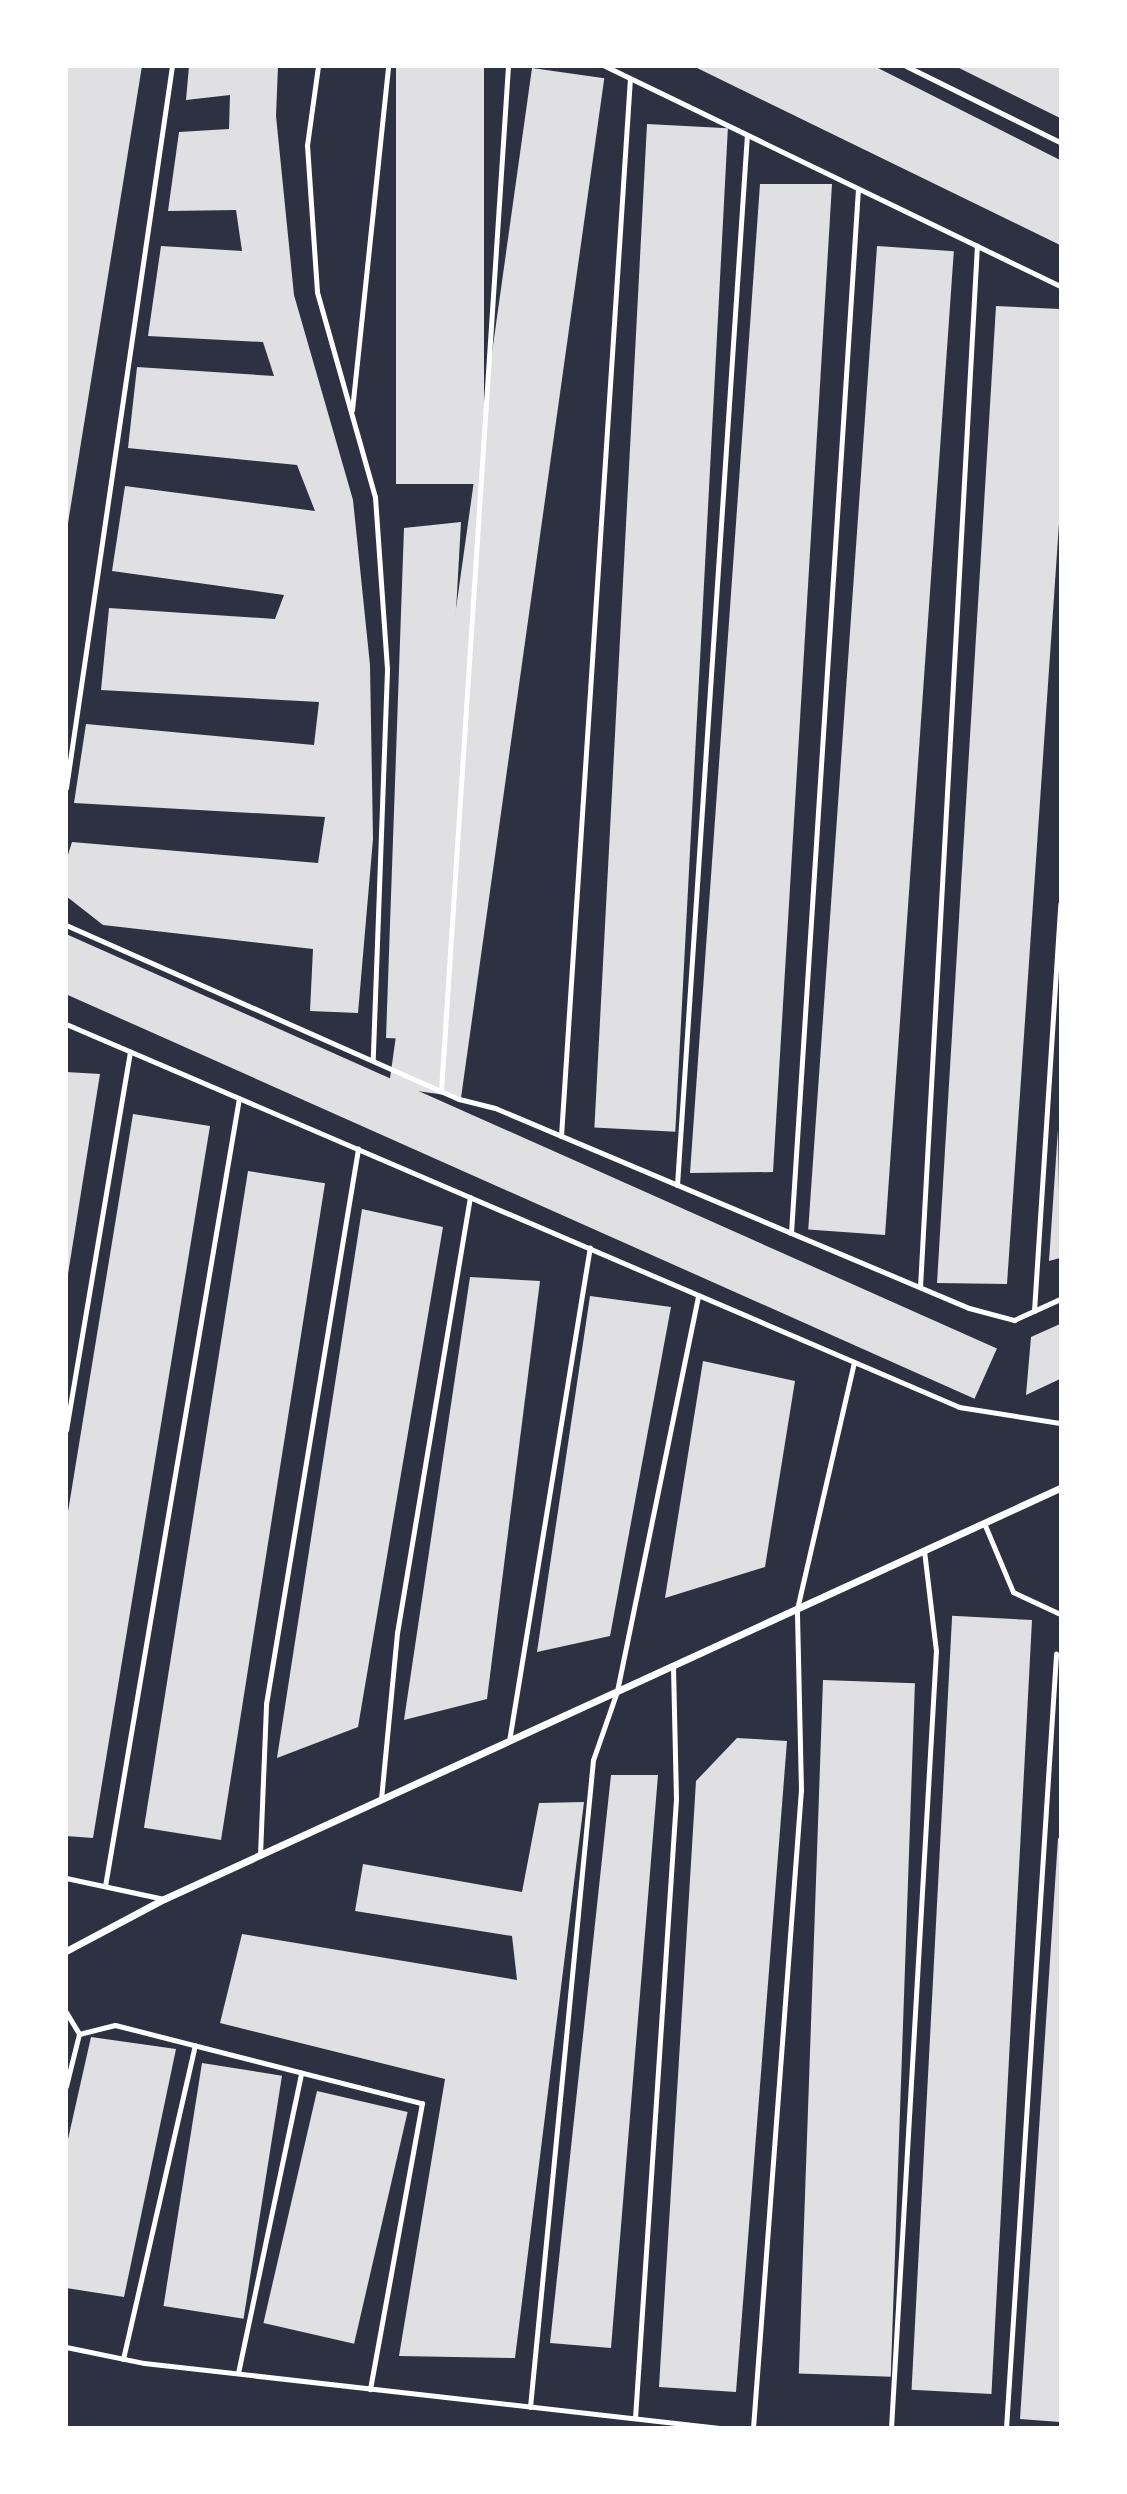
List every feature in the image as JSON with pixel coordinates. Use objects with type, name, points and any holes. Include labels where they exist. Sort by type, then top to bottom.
[{"type":"street","points":[[66,1951],[164,1899],[1060,1488]]},
{"type":"lane","points":[[66,788],[173,66]]},
{"type":"lane","points":[[318,66],[307,145],[317,292],[375,497],[387,670],[373,1060]]},
{"type":"lane","points":[[352,413],[388,66]]},
{"type":"lane","points":[[441,1091],[508,66]]},
{"type":"lane","points":[[605,66],[1060,286]]},
{"type":"lane","points":[[906,66],[1060,142]]},
{"type":"lane","points":[[561,1136],[630,79]]},
{"type":"lane","points":[[677,1185],[747,135]]},
{"type":"lane","points":[[791,1233],[858,189]]},
{"type":"lane","points":[[920,1287],[977,246]]},
{"type":"lane","points":[[1034,1311],[1060,904]]},
{"type":"lane","points":[[66,925],[441,1091],[561,1136],[969,1308],[1014,1320],[1060,1299]]},
{"type":"lane","points":[[66,1024],[960,1407],[1060,1423]]},
{"type":"lane","points":[[66,1430],[130,1051]]},
{"type":"lane","points":[[105,1886],[240,1098]]},
{"type":"lane","points":[[260,1855],[266,1704],[358,1149]]},
{"type":"lane","points":[[381,1799],[397,1633],[470,1197]]},
{"type":"lane","points":[[509,1741],[590,1248]]},
{"type":"lane","points":[[530,2407],[593,1760],[617,1691],[698,1294]]},
{"type":"lane","points":[[752,2427],[801,1790],[797,1609],[854,1362]]},
{"type":"lane","points":[[984,1523],[1013,1592],[1060,1614]]},
{"type":"lane","points":[[891,2427],[936,1651],[924,1551]]},
{"type":"lane","points":[[1006,2427],[1056,1654]]},
{"type":"lane","points":[[635,2418],[676,1800],[673,1666]]},
{"type":"lane","points":[[66,1878],[164,1899]]},
{"type":"lane","points":[[66,2012],[79,2034],[66,2086]]},
{"type":"lane","points":[[79,2034],[115,2025],[422,2103],[370,2389]]},
{"type":"lane","points":[[123,2359],[195,2045]]},
{"type":"lane","points":[[238,2374],[301,2073]]},
{"type":"lane","points":[[66,2347],[123,2359],[238,2374],[719,2427]]},
{"type":"building","points":[[66,66],[142,66],[68,523],[66,523]]},
{"type":"building","points":[[189,66],[278,66],[276,116],[294,295],[353,500],[370,665],[373,839],[358,1013],[310,1011],[313,949],[103,925],[66,896],[66,861],[72,842],[318,863],[325,817],[74,803],[86,724],[314,745],[319,702],[101,690],[109,608],[275,619],[284,595],[112,571],[125,486],[315,511],[297,465],[128,448],[137,367],[274,376],[263,342],[148,336],[161,246],[242,251],[236,210],[168,211],[179,132],[229,129],[230,95],[186,100]]},
{"type":"building","points":[[396,66],[484,66],[484,484],[396,484]]},
{"type":"building","points":[[693,66],[874,66],[1060,160],[1060,245]]},
{"type":"building","points":[[955,66],[1060,66],[1060,118]]},
{"type":"building","points":[[532,68],[604,78],[461,1097],[389,1087]]},
{"type":"building","points":[[647,124],[728,128],[675,1132],[594,1128]]},
{"type":"building","points":[[760,184],[832,184],[773,1172],[690,1173]]},
{"type":"building","points":[[877,246],[954,251],[885,1235],[808,1230]]},
{"type":"building","points":[[996,306],[1060,309],[1060,509],[1007,1284],[937,1283]]},
{"type":"building","points":[[461,522],[432,1040],[386,1038],[404,528]]},
{"type":"building","points":[[66,934],[997,1348],[975,1399],[66,994]]},
{"type":"building","points":[[66,1072],[100,1074],[68,1274],[66,1274]]},
{"type":"building","points":[[133,1114],[210,1126],[93,1838],[66,1836],[66,1524]]},
{"type":"building","points":[[1058,1129],[1060,1258],[1049,1261]]},
{"type":"building","points":[[248,1171],[325,1183],[221,1840],[144,1828]]},
{"type":"building","points":[[362,1209],[443,1227],[358,1727],[277,1758]]},
{"type":"building","points":[[470,1277],[540,1281],[487,1699],[404,1720]]},
{"type":"building","points":[[590,1296],[671,1307],[610,1636],[537,1652]]},
{"type":"building","points":[[1060,1324],[1060,1379],[1026,1395],[1031,1337]]},
{"type":"building","points":[[703,1361],[795,1381],[765,1567],[665,1598]]},
{"type":"building","points":[[952,1616],[1032,1620],[991,2394],[912,2390]]},
{"type":"building","points":[[823,1680],[915,1683],[891,2377],[799,2374]]},
{"type":"building","points":[[737,1738],[787,1741],[736,2392],[659,2387],[696,1781]]},
{"type":"building","points":[[611,1775],[658,1775],[611,2348],[550,2343]]},
{"type":"building","points":[[584,1802],[515,2358],[399,2356],[445,2079],[220,2023],[242,1934],[517,1980],[512,1936],[355,1911],[363,1864],[522,1892],[539,1803]]},
{"type":"building","points":[[1060,1838],[1060,2422],[1020,2419]]},
{"type":"building","points":[[91,2037],[176,2049],[124,2297],[66,2288],[66,2148]]},
{"type":"building","points":[[202,2063],[282,2076],[244,2319],[164,2306]]},
{"type":"building","points":[[317,2091],[408,2112],[354,2344],[263,2323]]}]
